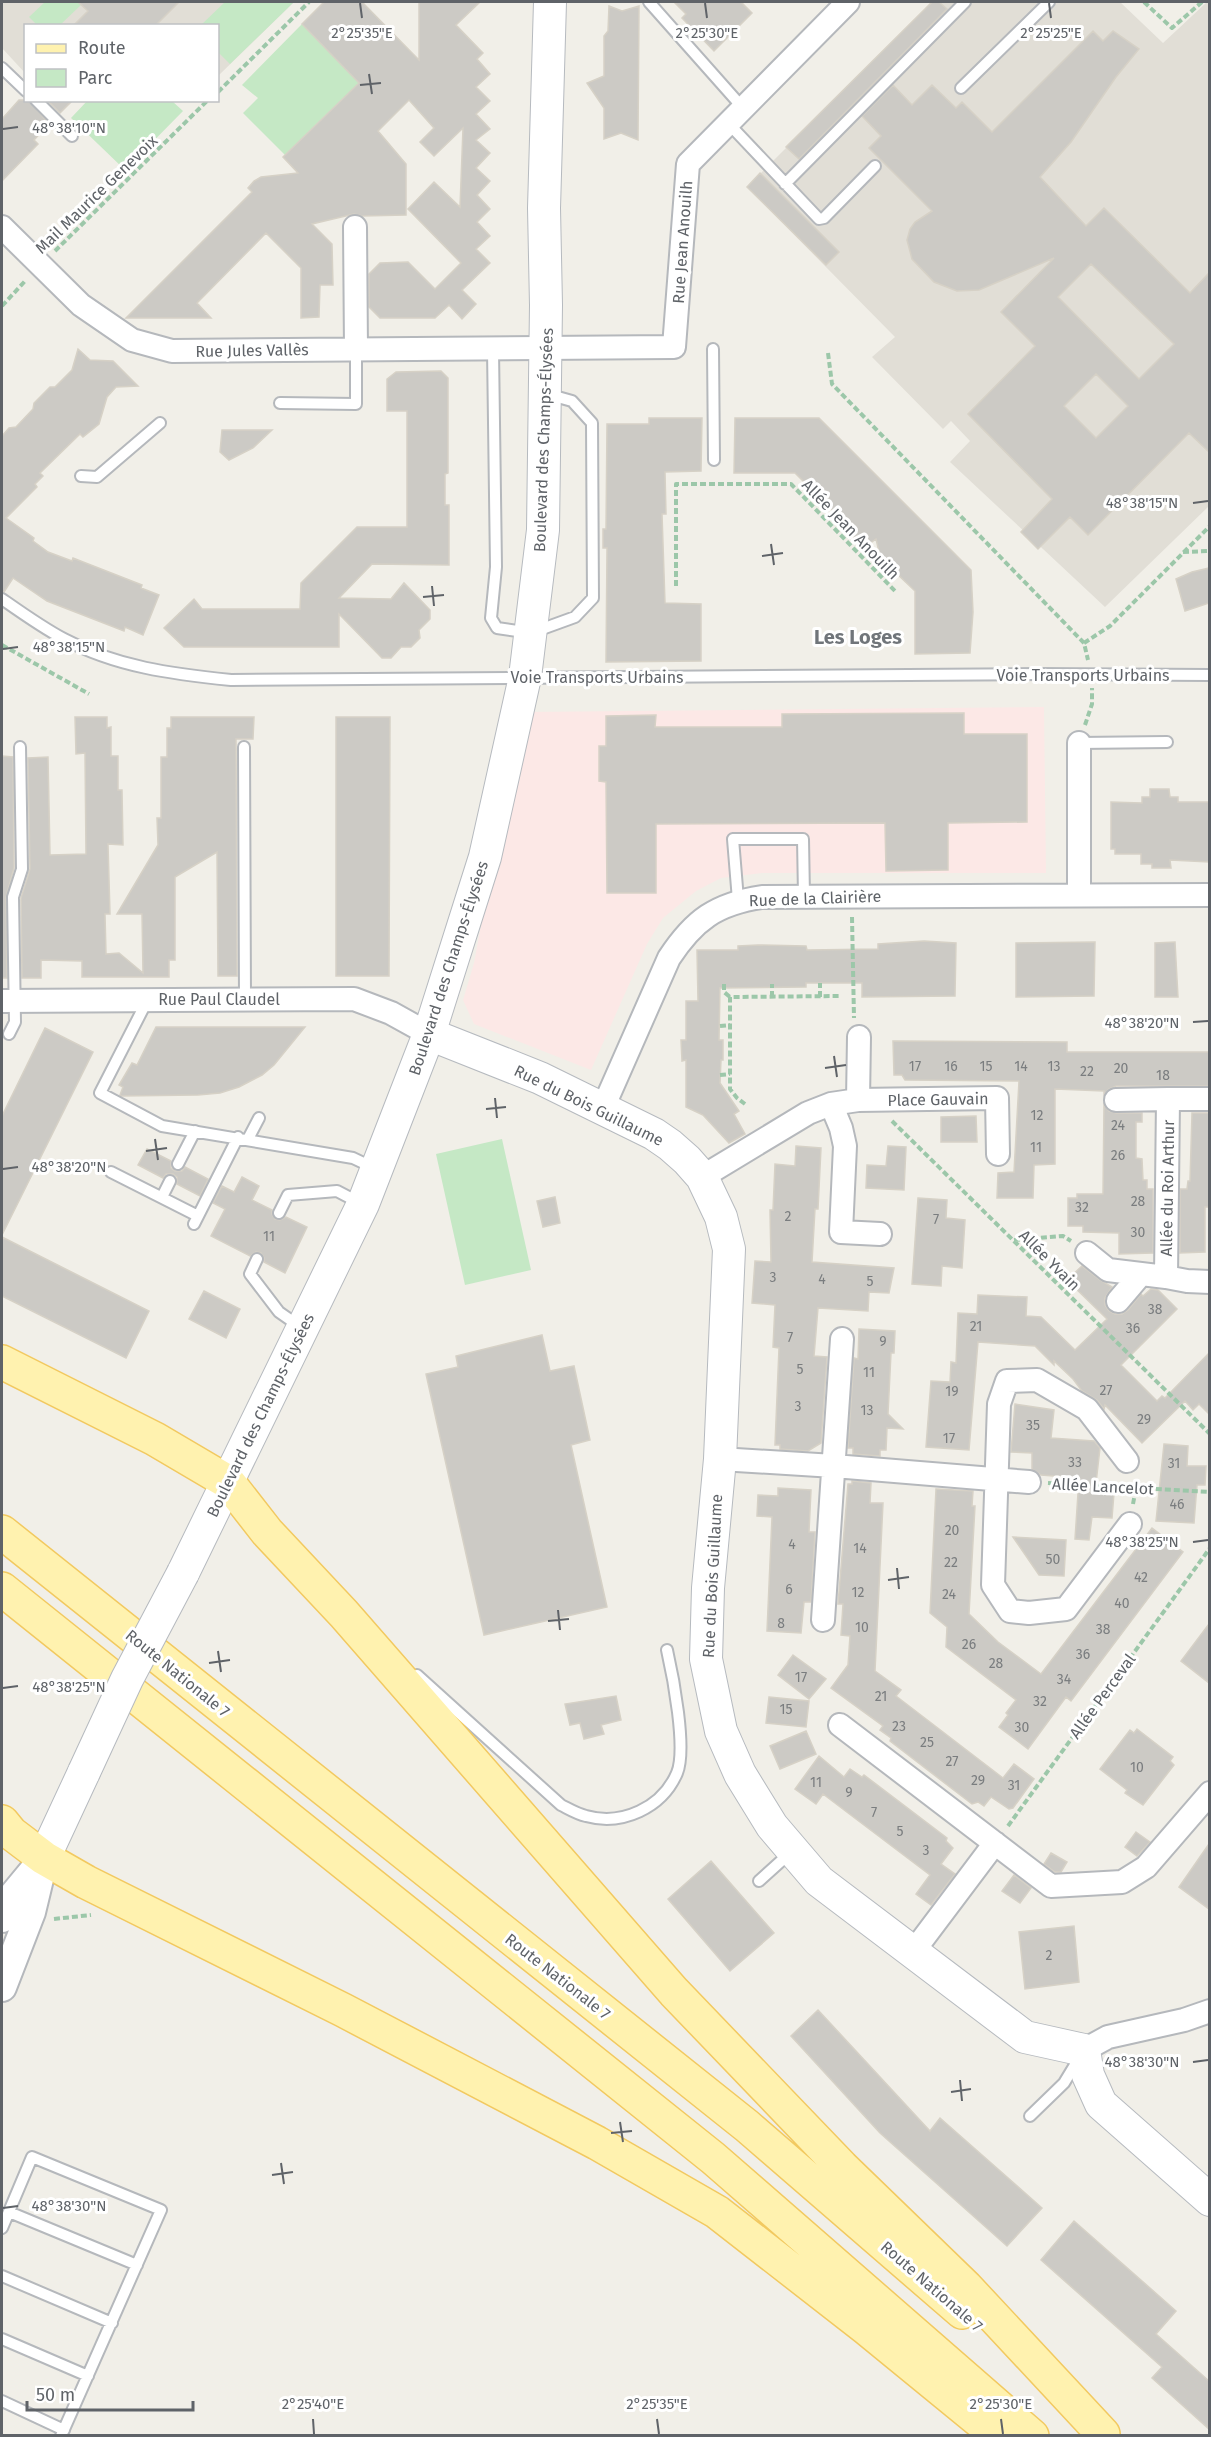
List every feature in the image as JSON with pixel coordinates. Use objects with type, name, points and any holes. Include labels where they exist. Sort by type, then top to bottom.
[{"type":"main road","name":"Boulevard des Champs-Élysées","points":[[44,1858],[127,1679],[183,1573],[363,1204],[429,1034],[485,857],[525,677],[543,530],[546,349],[544,208],[550,2]]},
{"type":"main road","name":"Rue du Bois Guillaume","points":[[429,1034],[540,1078],[654,1134],[687,1160],[702,1177],[721,1217],[729,1249],[720,1459],[708,1587],[705,1659],[722,1731],[740,1774],[772,1826],[819,1881],[1025,2037],[1084,2049]]},
{"type":"main road","points":[[2,1362],[155,1439],[228,1482],[267,1532],[344,1614],[674,1992],[842,2167],[966,2287],[1104,2435]]},
{"type":"main road","name":"Route Nationale 7","points":[[2,1532],[747,2126],[1104,2435]]},
{"type":"main road","points":[[2,1589],[713,2158],[1032,2436]]},
{"type":"main road","points":[[2,1822],[11,1833],[44,1858],[86,1882],[343,2010],[587,2137],[717,2212],[866,2328],[998,2436]]},
{"type":"main road","points":[[1084,2049],[1088,2075],[1101,2104],[1209,2200]]},
{"type":"street","name":"Rue Jean Anouilh","points":[[546,349],[674,348],[688,164],[848,2]]},
{"type":"street","name":"Rue Jules Vallès","points":[[2,227],[81,305],[132,340],[172,351],[546,349]]},
{"type":"street","points":[[354,227],[356,349]]},
{"type":"street","points":[[1079,743],[1079,895]]},
{"type":"street","name":"Rue de la Clairière","points":[[602,1110],[669,958],[683,936],[699,920],[738,900],[804,896],[1209,895]]},
{"type":"street","name":"Rue Paul Claudel","points":[[8,1001],[354,999],[391,1014],[429,1034]]},
{"type":"street","points":[[859,1036],[868,1100]]},
{"type":"street","name":"Place Gauvain","points":[[702,1177],[808,1113],[831,1104],[868,1100],[997,1098],[998,1154]]},
{"type":"street","name":"Allée du Roi Arthur","points":[[1166,1277],[1168,1099]]},
{"type":"street","name":"Allée du Roi Arthur","points":[[1116,1100],[1209,1099]]},
{"type":"street","points":[[831,1104],[841,1128],[845,1146],[841,1232],[880,1234]]},
{"type":"street","name":"Allée du Roi Arthur","points":[[1087,1253],[1108,1270],[1209,1282]]},
{"type":"street","name":"Allée du Roi Arthur","points":[[1118,1301],[1141,1274]]},
{"type":"street","points":[[824,1620],[842,1339]]},
{"type":"street","name":"Allée Lancelot","points":[[1127,1461],[1087,1409],[1037,1380],[1006,1381],[999,1404],[993,1585],[1010,1611],[1029,1613],[1066,1609],[1130,1524]]},
{"type":"street","name":"Allée Lancelot","points":[[720,1459],[1029,1482]]},
{"type":"street","points":[[840,1725],[1051,1886],[1122,1882],[1146,1868],[1209,1793]]},
{"type":"street","points":[[913,1952],[995,1843]]},
{"type":"street","name":"Boulevard des Champs-Élysées","points":[[2,1918],[7,1903],[44,1858]]},
{"type":"street","name":"Boulevard des Champs-Élysées","points":[[2,1987],[32,1912],[44,1858]]},
{"type":"street","points":[[1084,2049],[1108,2037],[1184,2020],[1209,2011]]},
{"type":"lane","points":[[649,2],[785,184],[819,219],[824,218],[875,166]]},
{"type":"lane","points":[[785,184],[965,2]]},
{"type":"lane","points":[[961,88],[1049,2]]},
{"type":"lane","points":[[2,68],[24,89]]},
{"type":"lane","points":[[38,102],[72,136]]},
{"type":"lane","points":[[280,403],[356,404],[356,349]]},
{"type":"lane","points":[[713,349],[714,460]]},
{"type":"lane","points":[[493,350],[496,567],[491,618],[497,628],[531,633],[574,617],[593,598],[592,423],[572,401],[545,394]]},
{"type":"lane","points":[[81,476],[97,477],[160,423]]},
{"type":"lane","name":"Voie Transports Urbains","points":[[2,599],[64,639],[109,658],[164,673],[231,680],[1209,675]]},
{"type":"lane","points":[[1079,743],[1167,742]]},
{"type":"lane","points":[[9,1034],[15,1022],[8,1001],[13,897],[22,869],[20,747]]},
{"type":"lane","points":[[244,747],[245,1000]]},
{"type":"lane","points":[[738,900],[733,840],[803,839],[804,896]]},
{"type":"lane","points":[[148,999],[100,1093],[162,1126],[303,1145],[353,1158],[377,1169]]},
{"type":"lane","points":[[111,1172],[162,1197],[196,1220],[243,1138],[259,1118]]},
{"type":"lane","points":[[178,1164],[195,1131]]},
{"type":"lane","points":[[162,1197],[170,1181]]},
{"type":"lane","points":[[279,1213],[288,1195],[337,1191],[363,1204]]},
{"type":"lane","points":[[257,1259],[250,1275],[279,1312],[303,1328]]},
{"type":"lane","points":[[344,1614],[454,1707],[561,1805],[584,1816],[602,1820],[639,1813],[662,1796],[678,1772],[679,1715],[668,1650]]},
{"type":"lane","points":[[759,1881],[793,1851]]},
{"type":"lane","points":[[1030,2116],[1064,2083],[1084,2049]]},
{"type":"lane","points":[[2,2228],[32,2157],[161,2210],[63,2433],[2,2402]]},
{"type":"lane","points":[[9,2212],[137,2265]]},
{"type":"lane","points":[[2,2276],[112,2323]]},
{"type":"lane","points":[[2,2339],[88,2376]]},
{"type":"path","points":[[219,91],[309,2]]},
{"type":"path","points":[[1144,2],[1172,28],[1202,2]]},
{"type":"path","name":"Mail Maurice Genevoix","points":[[2,306],[206,102]]},
{"type":"path","points":[[828,353],[832,384],[1084,643],[1092,675],[1092,704],[1079,743]]},
{"type":"path","name":"Allée Jean Anouilh","points":[[676,586],[676,484],[791,484],[896,592]]},
{"type":"path","points":[[1084,643],[1110,626],[1209,526]]},
{"type":"path","points":[[1183,552],[1209,551]]},
{"type":"path","points":[[2,645],[89,694]]},
{"type":"path","points":[[851,896],[854,1026],[859,1036]]},
{"type":"path","points":[[820,983],[820,997]]},
{"type":"path","points":[[723,984],[724,992],[730,997],[841,996]]},
{"type":"path","points":[[772,984],[772,997]]},
{"type":"path","points":[[730,997],[730,1089],[736,1098],[745,1104]]},
{"type":"path","points":[[720,1026],[730,1025]]},
{"type":"path","points":[[720,1075],[730,1074]]},
{"type":"path","name":"Allée Yvain","points":[[868,1100],[888,1117],[1209,1434]]},
{"type":"path","points":[[1013,1240],[1064,1236],[1087,1253]]},
{"type":"path","points":[[1127,1461],[1136,1489],[1130,1524]]},
{"type":"path","name":"Allée Lancelot","points":[[1029,1482],[1209,1492]]},
{"type":"path","name":"Allée Perceval","points":[[995,1843],[1209,1548]]},
{"type":"shaded area","points":[[2,2],[294,2],[219,75],[219,24],[24,24],[24,72],[2,48]]},
{"type":"shaded area","points":[[932,2],[1120,2],[1163,43],[1209,2],[1209,506],[1105,607],[950,462],[970,441],[951,421],[943,429],[872,357],[895,337],[747,187]]},
{"type":"shaded area","points":[[1044,707],[1046,873],[762,873],[721,878],[696,891],[663,918],[647,944],[591,1070],[474,1024],[463,1000],[474,963],[493,861],[526,712]]},
{"type":"green space","points":[[45,2],[78,2],[81,5],[61,24],[36,24],[29,17]]},
{"type":"green space","points":[[225,2],[294,2],[230,64],[219,53],[219,24],[202,24]]},
{"type":"green space","points":[[302,24],[364,87],[343,98],[285,155],[243,113],[258,98],[242,85]]},
{"type":"green space","points":[[86,102],[173,102],[183,111],[125,170],[71,118]]},
{"type":"green space","points":[[502,1139],[531,1270],[465,1285],[436,1154]]},
{"type":"building","points":[[78,2],[179,2],[157,24],[75,24],[88,11]]},
{"type":"building","points":[[324,2],[362,2],[419,60],[419,2],[480,2],[456,25],[483,53],[477,59],[490,74],[476,87],[490,101],[476,114],[490,129],[476,140],[490,153],[476,168],[490,181],[477,195],[490,209],[477,222],[490,236],[476,249],[490,263],[462,290],[476,304],[462,319],[449,305],[435,318],[380,318],[369,307],[369,274],[380,263],[408,262],[435,289],[461,263],[408,209],[434,182],[460,207],[463,128],[434,156],[420,142],[434,128],[409,100],[378,131],[406,164],[406,215],[362,216],[354,214],[312,224],[332,244],[333,285],[320,285],[319,317],[301,318],[301,268],[266,233],[197,303],[211,318],[126,318],[252,192],[248,188],[254,181],[261,177],[298,173],[283,157],[359,83],[302,24]]},
{"type":"building","points":[[674,2],[741,2],[752,13],[714,51],[682,18],[686,14]]},
{"type":"building","points":[[932,2],[939,2],[947,9],[799,159],[786,147]]},
{"type":"building","points":[[609,6],[622,11],[639,6],[638,140],[621,133],[604,139],[604,108],[587,83],[604,76],[604,36],[608,31]]},
{"type":"building","points":[[1093,31],[1103,41],[1113,31],[1139,49],[1116,77],[1071,142],[1040,177],[1086,226],[1104,208],[1190,293],[1209,273],[1209,452],[1189,433],[1088,535],[1070,517],[1038,549],[1021,532],[1052,499],[968,414],[1035,346],[1001,312],[1054,258],[979,290],[957,291],[934,282],[912,259],[907,240],[915,222],[932,211],[869,148],[881,136],[862,116],[893,85],[912,105],[932,85],[956,108],[962,102],[992,132]],"holes":[[[1091,264],[1174,344],[1139,379],[1058,297]],[[1096,374],[1128,406],[1096,438],[1064,406]]]},
{"type":"building","points":[[19,100],[24,100],[24,102],[31,102],[49,124],[34,140],[38,144],[2,181],[2,119]]},
{"type":"building","points":[[49,102],[71,102],[60,113]]},
{"type":"building","points":[[760,173],[839,252],[826,265],[747,187]]},
{"type":"building","points":[[78,349],[90,360],[113,361],[138,386],[116,387],[107,397],[99,424],[83,437],[80,434],[40,473],[43,476],[35,484],[37,487],[6,518],[34,538],[33,541],[48,552],[72,561],[73,558],[142,585],[141,588],[159,595],[143,635],[125,627],[124,631],[47,601],[13,578],[2,592],[2,436],[9,428],[16,427],[33,409],[34,403],[72,370]]},
{"type":"building","points":[[441,371],[448,378],[448,473],[445,474],[445,505],[449,505],[449,565],[372,564],[339,598],[391,599],[404,583],[430,610],[430,619],[419,630],[420,638],[411,647],[401,647],[391,658],[382,658],[339,614],[339,647],[184,647],[164,628],[194,599],[202,609],[300,609],[301,583],[357,527],[407,527],[407,411],[387,411],[387,379],[396,372]]},
{"type":"building","points":[[649,418],[702,418],[701,471],[665,472],[666,514],[662,514],[665,603],[701,604],[701,661],[606,662],[607,548],[603,548],[603,529],[606,529],[607,424],[649,424]]},
{"type":"building","points":[[735,418],[819,418],[971,570],[973,612],[970,653],[915,654],[915,591],[895,572],[883,569],[876,539],[865,547],[836,521],[836,514],[795,473],[734,473]]},
{"type":"building","points":[[222,430],[272,430],[253,448],[229,460],[220,452]]},
{"type":"building","points":[[1209,568],[1209,603],[1185,611],[1176,579]]},
{"type":"building","points":[[964,713],[964,734],[1027,734],[1027,822],[948,823],[948,870],[886,871],[885,823],[656,824],[656,893],[607,893],[606,782],[599,781],[599,746],[606,746],[606,716],[656,715],[655,727],[782,727],[782,714]]},
{"type":"building","points":[[75,717],[107,717],[107,728],[111,727],[111,756],[118,756],[118,790],[122,790],[123,845],[108,844],[110,914],[105,914],[106,954],[119,953],[143,973],[142,914],[117,914],[158,845],[157,818],[161,818],[161,757],[167,757],[167,728],[171,728],[171,717],[254,717],[253,739],[236,739],[237,976],[218,976],[217,852],[175,877],[175,960],[169,960],[169,977],[82,977],[82,961],[41,960],[41,978],[22,978],[21,898],[30,869],[28,758],[48,757],[50,855],[86,854],[85,753],[76,754]]},
{"type":"building","points":[[336,717],[390,717],[389,976],[336,976]]},
{"type":"building","points":[[2,756],[13,757],[14,868],[6,897],[7,978],[2,978]]},
{"type":"building","points":[[1150,789],[1169,789],[1170,797],[1178,797],[1178,802],[1209,802],[1209,862],[1170,860],[1171,868],[1152,868],[1152,864],[1141,864],[1141,854],[1115,854],[1115,849],[1111,849],[1111,802],[1142,803],[1142,797],[1150,797]]},
{"type":"building","points":[[924,941],[956,943],[955,996],[862,997],[862,983],[806,983],[806,987],[720,988],[719,1040],[723,1040],[723,1060],[721,1060],[720,1083],[739,1111],[734,1114],[745,1134],[729,1143],[703,1115],[686,1107],[686,1060],[682,1061],[681,1040],[686,1040],[686,1001],[698,1001],[697,950],[738,950],[738,946],[758,945],[806,946],[807,950],[878,949],[878,944]]},
{"type":"building","points":[[1095,942],[1094,996],[1016,997],[1016,943]]},
{"type":"building","points":[[1175,942],[1178,997],[1155,997],[1155,943]]},
{"type":"building","points":[[156,1027],[305,1027],[274,1065],[262,1075],[239,1087],[220,1093],[198,1095],[121,1096],[123,1087],[119,1085],[132,1063],[137,1065]]},
{"type":"building","points":[[45,1028],[93,1052],[2,1235],[2,1116]]},
{"type":"building","points":[[893,1041],[1067,1042],[1067,1052],[1209,1052],[1209,1086],[1116,1086],[1104,1095],[1104,1091],[1055,1089],[1055,1164],[1034,1165],[1033,1198],[997,1198],[998,1173],[1014,1172],[1019,1081],[905,1080],[902,1075],[894,1075]]},
{"type":"building","points":[[1104,1104],[1109,1111],[1116,1113],[1142,1113],[1142,1122],[1136,1122],[1136,1158],[1142,1159],[1143,1180],[1147,1180],[1147,1189],[1153,1189],[1153,1253],[1119,1254],[1119,1233],[1083,1232],[1083,1226],[1068,1226],[1068,1198],[1077,1198],[1077,1194],[1103,1194]]},
{"type":"building","points":[[1192,1113],[1209,1113],[1209,1207],[1205,1207],[1205,1252],[1180,1253],[1180,1189],[1187,1189],[1188,1181],[1190,1181]]},
{"type":"building","points":[[976,1116],[977,1142],[941,1142],[941,1117]]},
{"type":"building","points":[[796,1146],[821,1148],[818,1209],[815,1209],[812,1262],[894,1268],[889,1293],[869,1292],[868,1311],[818,1308],[814,1356],[827,1357],[821,1443],[808,1451],[780,1449],[780,1445],[775,1445],[779,1348],[773,1347],[775,1305],[752,1303],[755,1261],[771,1262],[770,1210],[773,1210],[775,1164],[795,1166]]},
{"type":"building","points":[[888,1146],[906,1147],[904,1190],[866,1188],[867,1165],[886,1166]]},
{"type":"building","points":[[147,1149],[171,1161],[171,1168],[175,1171],[182,1171],[185,1167],[208,1179],[200,1196],[177,1184],[177,1177],[173,1174],[166,1174],[163,1178],[138,1165]]},
{"type":"building","points":[[242,1177],[259,1186],[252,1200],[272,1210],[275,1219],[280,1220],[286,1217],[307,1227],[285,1273],[264,1262],[261,1253],[256,1252],[250,1256],[211,1236],[225,1209],[213,1203],[222,1186],[234,1192]]},
{"type":"building","points":[[555,1197],[560,1223],[543,1227],[537,1201]]},
{"type":"building","points":[[918,1198],[947,1200],[946,1218],[965,1220],[962,1268],[942,1266],[941,1286],[912,1284]]},
{"type":"building","points":[[2,1237],[149,1311],[126,1358],[2,1296]]},
{"type":"building","points":[[1082,1266],[1112,1287],[1105,1298],[1105,1305],[1115,1314],[1122,1314],[1128,1310],[1141,1294],[1143,1296],[1151,1289],[1158,1290],[1177,1309],[1121,1365],[1157,1401],[1162,1396],[1165,1398],[1209,1353],[1209,1414],[1199,1404],[1193,1410],[1185,1401],[1142,1443],[1105,1405],[1104,1409],[1097,1400],[1082,1391],[1073,1379],[1054,1361],[1054,1365],[1035,1346],[978,1342],[969,1450],[926,1447],[931,1381],[950,1382],[951,1362],[956,1363],[958,1313],[977,1314],[978,1295],[1027,1297],[1026,1316],[1041,1317],[1075,1350],[1107,1319],[1067,1280]]},
{"type":"building","points":[[204,1291],[240,1309],[226,1338],[189,1319]]},
{"type":"building","points":[[859,1329],[895,1331],[894,1353],[891,1353],[888,1414],[903,1429],[887,1428],[886,1450],[880,1450],[880,1456],[853,1454],[853,1448],[848,1448],[854,1358],[858,1359]]},
{"type":"building","points":[[542,1335],[550,1371],[574,1366],[590,1440],[571,1445],[607,1607],[484,1635],[426,1374],[458,1367],[456,1356]]},
{"type":"building","points":[[1015,1404],[1054,1410],[1051,1438],[1094,1441],[1100,1448],[1095,1492],[1114,1493],[1112,1518],[1092,1517],[1089,1540],[1075,1539],[1079,1478],[1041,1475],[1032,1469],[1032,1453],[1011,1452]]},
{"type":"building","points":[[1164,1444],[1188,1446],[1187,1466],[1206,1466],[1205,1485],[1197,1485],[1194,1523],[1156,1521]]},
{"type":"building","points":[[852,1481],[871,1483],[870,1503],[883,1503],[875,1671],[901,1690],[896,1696],[1003,1778],[1014,1764],[1034,1779],[1013,1808],[1009,1809],[991,1797],[984,1806],[978,1802],[972,1804],[890,1741],[891,1738],[880,1730],[883,1726],[831,1688],[848,1665],[850,1636],[841,1635],[843,1604],[838,1604],[848,1484],[852,1484]]},
{"type":"building","points":[[778,1488],[811,1490],[809,1532],[815,1532],[811,1602],[804,1602],[801,1633],[767,1631],[772,1517],[757,1516],[758,1495],[778,1496]]},
{"type":"building","points":[[936,1489],[973,1491],[972,1506],[975,1506],[969,1614],[998,1642],[1041,1674],[1152,1528],[1183,1552],[1071,1701],[1066,1697],[1028,1749],[999,1727],[1016,1700],[946,1647],[947,1627],[930,1613]]},
{"type":"building","points":[[1013,1537],[1066,1540],[1064,1576],[1039,1575]]},
{"type":"building","points":[[1209,1624],[1209,1683],[1181,1661]]},
{"type":"building","points":[[793,1655],[826,1679],[809,1699],[778,1675]]},
{"type":"building","points":[[616,1696],[621,1720],[601,1725],[604,1734],[584,1739],[580,1723],[570,1725],[565,1704]]},
{"type":"building","points":[[769,1697],[809,1701],[806,1727],[766,1723]]},
{"type":"building","points":[[1137,1729],[1173,1757],[1170,1761],[1174,1765],[1143,1805],[1125,1793],[1127,1790],[1100,1769],[1130,1730],[1134,1733]]},
{"type":"building","points":[[806,1731],[816,1754],[780,1769],[770,1746]]},
{"type":"building","points":[[819,1756],[844,1777],[850,1769],[862,1777],[864,1775],[947,1838],[946,1841],[953,1848],[941,1864],[955,1874],[931,1905],[916,1894],[930,1875],[823,1794],[816,1804],[795,1789]]},
{"type":"building","points":[[1136,1832],[1150,1842],[1137,1856],[1125,1847]]},
{"type":"building","points":[[1209,1844],[1209,1909],[1179,1887]]},
{"type":"building","points":[[1051,1853],[1067,1862],[1061,1872],[1055,1872],[1044,1864]]},
{"type":"building","points":[[711,1861],[774,1933],[730,1971],[668,1899]]},
{"type":"building","points":[[1014,1875],[1031,1888],[1020,1903],[1002,1891]]},
{"type":"building","points":[[1074,1926],[1079,1982],[1025,1989],[1019,1932]]},
{"type":"building","points":[[818,2010],[930,2131],[940,2118],[1042,2208],[1007,2246],[880,2133],[791,2036]]},
{"type":"building","points":[[1074,2221],[1176,2311],[1156,2334],[1209,2381],[1209,2429],[1152,2378],[1162,2367],[1041,2260]]},
{"type":"district","name":"Les Loges","points":[[858,637]]}]
